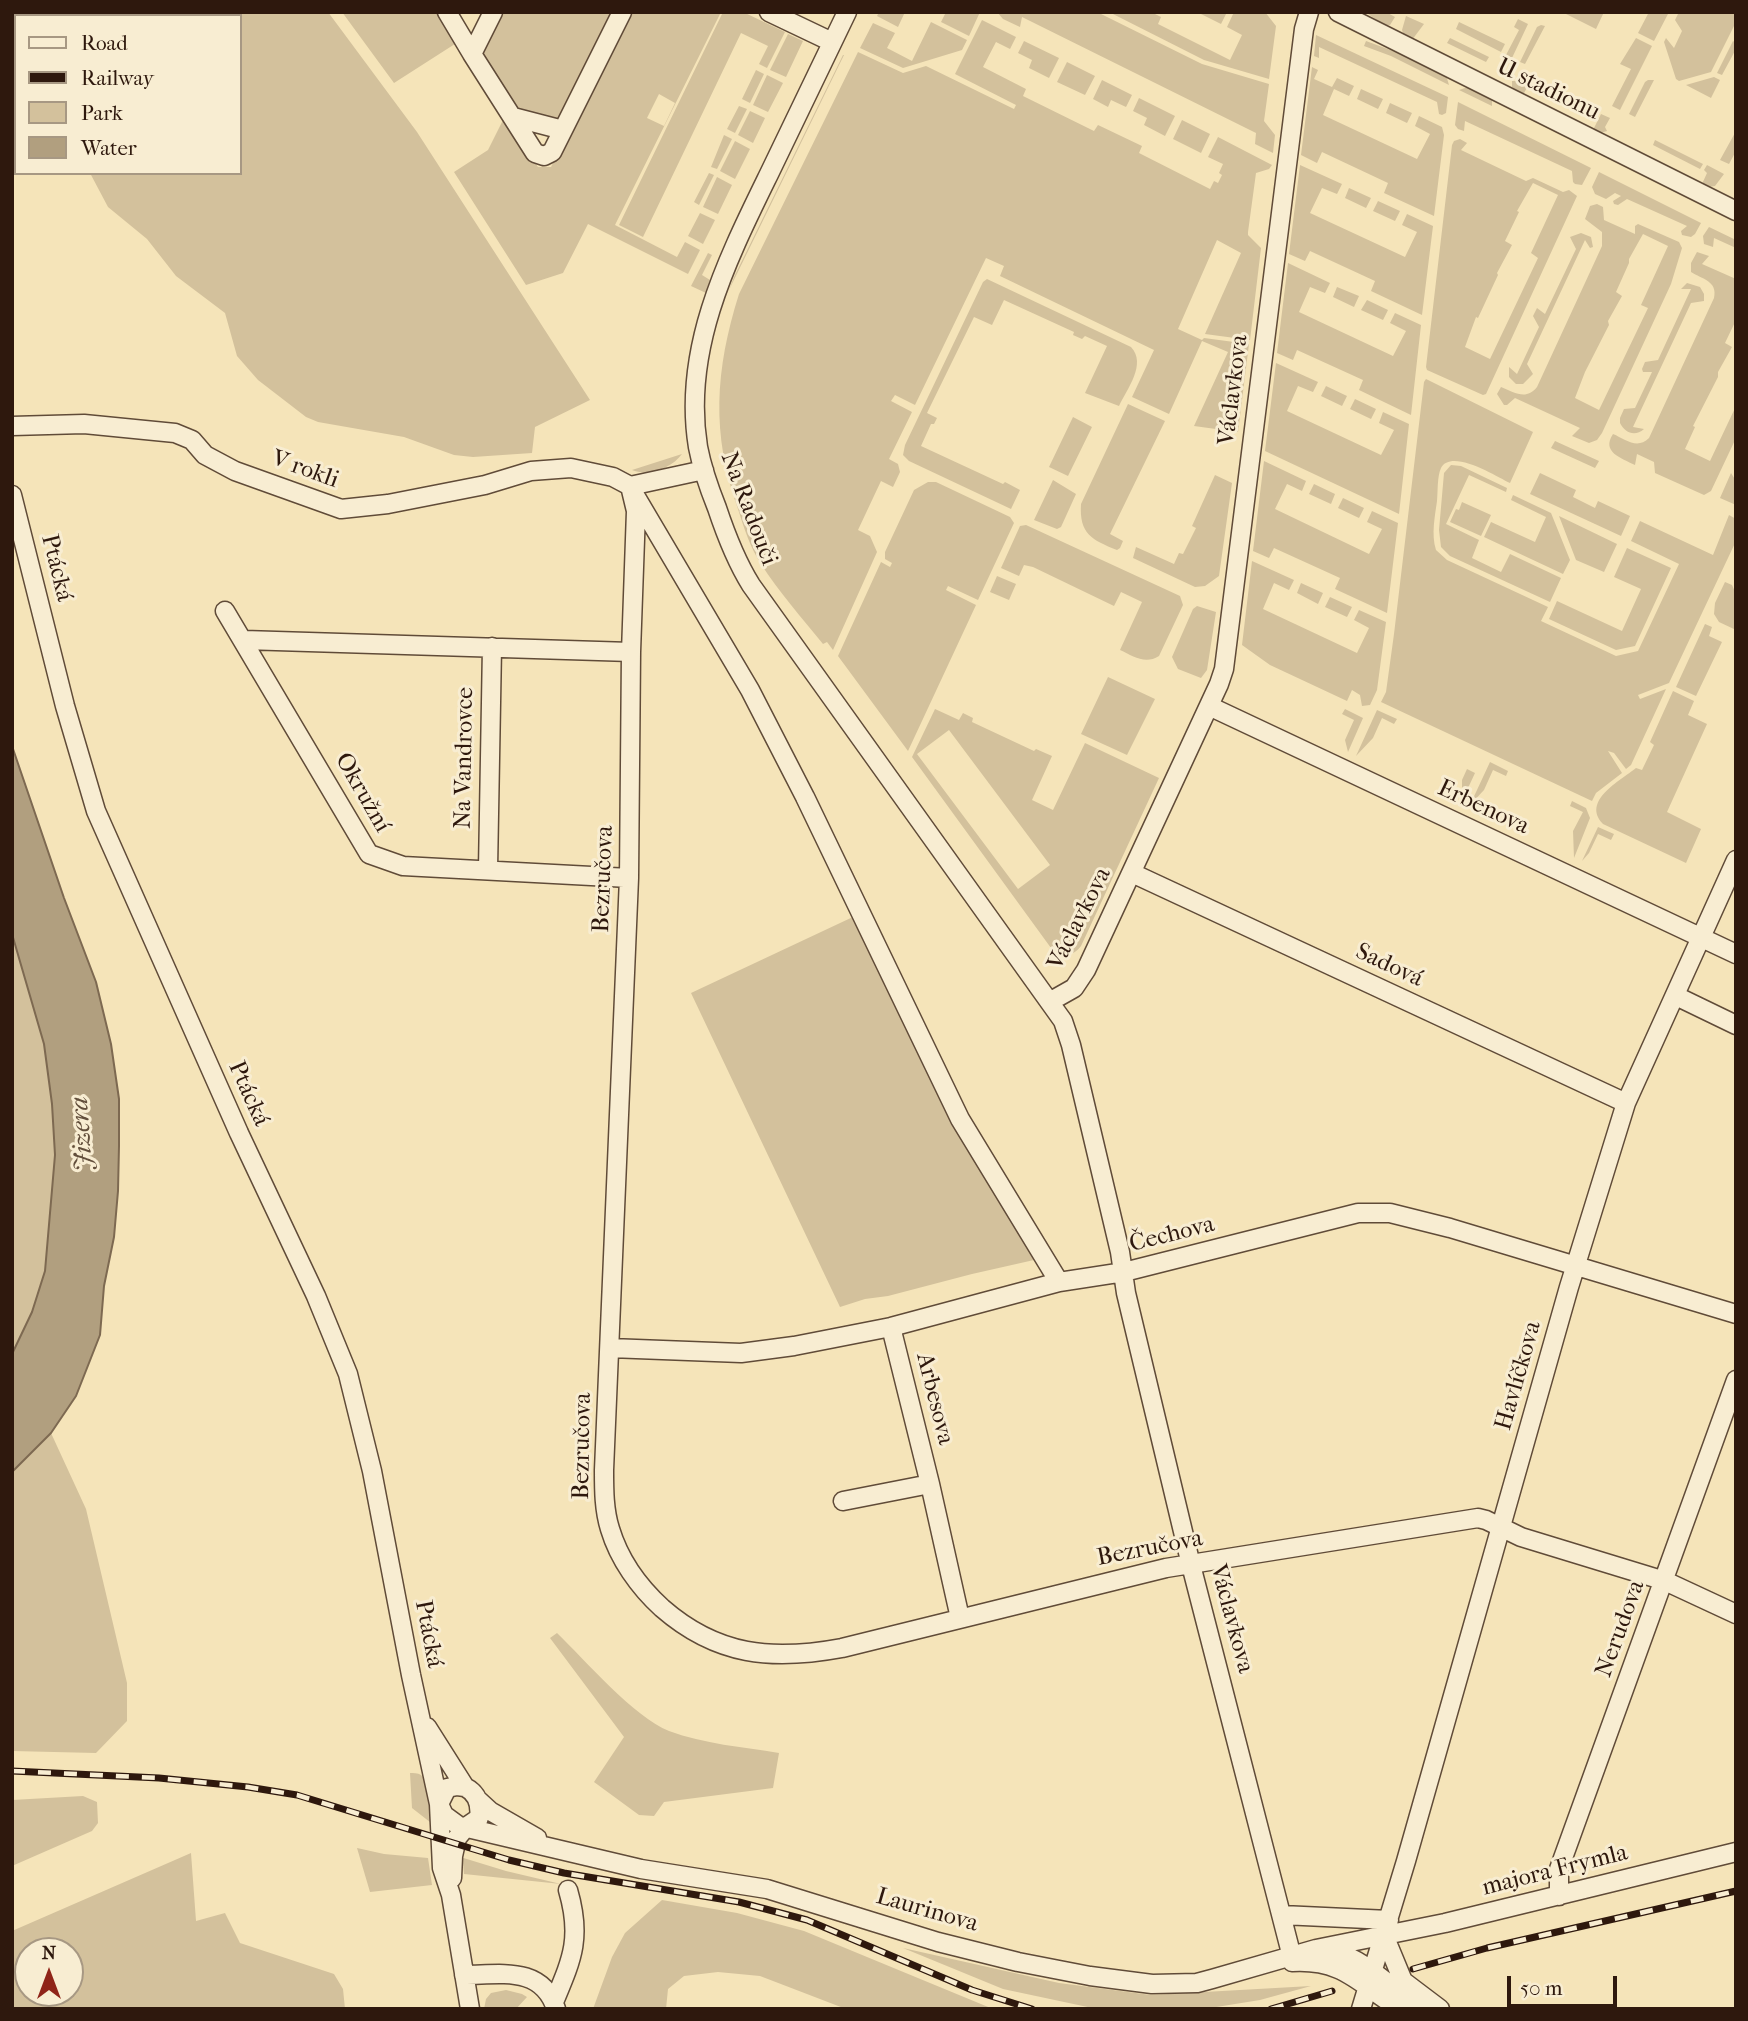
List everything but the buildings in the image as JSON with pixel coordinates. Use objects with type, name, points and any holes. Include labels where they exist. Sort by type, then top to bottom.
[{"type":"street","points":[[447,12],[539,156],[552,152],[622,12]]},
{"type":"street","points":[[472,54],[493,12]]},
{"type":"street","points":[[769,12],[832,42]]},
{"type":"street","name":"Na Radouči","points":[[847,12],[718,284],[701,347],[695,393],[698,445],[729,542],[751,585],[1051,1001]]},
{"type":"street","name":"Václavkova","points":[[1292,1957],[1191,1565],[1126,1293],[1124,1272],[1071,1045],[1063,1021],[1051,1001],[1080,982],[1224,669],[1304,29],[1309,12]]},
{"type":"street","name":"U stadionu","points":[[1338,12],[1736,211]]},
{"type":"street","points":[[513,117],[563,130]]},
{"type":"street","name":"V rokli","points":[[12,426],[84,424],[175,433],[192,440],[205,455],[235,471],[341,509],[388,504],[485,485],[531,471],[571,468],[613,477],[630,486]]},
{"type":"street","points":[[704,470],[630,486],[750,690],[805,797],[960,1119],[1059,1282]]},
{"type":"street","name":"Bezručova","points":[[630,486],[636,511],[631,652],[629,878],[604,1470],[605,1501],[610,1528],[624,1561],[643,1591],[671,1616],[702,1637],[738,1650],[807,1655],[1166,1568],[1464,1519],[1486,1520],[1502,1529],[1665,1581],[1736,1614]]},
{"type":"street","name":"Ptácká","points":[[12,495],[65,706],[96,811],[206,1060],[316,1296],[348,1374],[372,1471],[439,1804],[442,1868],[452,1895],[470,2009]]},
{"type":"street","name":"Okružní","points":[[225,611],[369,854],[403,866],[629,878]]},
{"type":"street","points":[[244,640],[631,652]]},
{"type":"street","name":"Na Vandrovce","points":[[488,869],[492,647]]},
{"type":"street","name":"Erbenova","points":[[1209,706],[1736,954]]},
{"type":"street","name":"Havlíčkova","points":[[1360,2009],[1371,1980],[1576,1267],[1626,1103],[1736,860]]},
{"type":"street","name":"Sadová","points":[[1132,873],[1626,1103]]},
{"type":"street","points":[[1676,996],[1736,1025]]},
{"type":"street","name":"Čechova","points":[[610,1348],[741,1353],[794,1346],[891,1327],[1059,1282],[1124,1272],[1358,1213],[1390,1213],[1450,1228],[1736,1314]]},
{"type":"street","name":"Arbesova","points":[[891,1327],[960,1618]]},
{"type":"street","name":"Nerudova","points":[[1559,1896],[1559,1869],[1736,1380]]},
{"type":"street","name":"Arbesova","points":[[843,1502],[930,1484]]},
{"type":"street","name":"Ptácká","points":[[421,1718],[465,1787]]},
{"type":"street","points":[[457,1786],[472,1790],[478,1800],[479,1818],[466,1827],[452,1822],[444,1815],[439,1804],[447,1788],[457,1786]]},
{"type":"street","name":"Laurinova","points":[[478,1800],[490,1811],[549,1846]]},
{"type":"street","name":"Ptácká","points":[[452,1895],[455,1844],[466,1827]]},
{"type":"street","name":"Laurinova","points":[[466,1827],[641,1869],[767,1889],[938,1942],[1018,1962],[1090,1976],[1152,1984],[1197,1983],[1386,1928]]},
{"type":"street","name":"majora Frymla","points":[[1386,1928],[1559,1896],[1736,1852]]},
{"type":"street","points":[[555,2006],[576,1942],[573,1907],[568,1890]]},
{"type":"street","points":[[1282,1915],[1386,1928],[1402,1981],[1440,2009]]},
{"type":"street","points":[[1316,1949],[1342,1954],[1401,2002],[1427,2009]]},
{"type":"street","points":[[1271,1963],[1322,1962],[1371,1980]]},
{"type":"street","points":[[1346,1972],[1357,1993],[1360,2009]]},
{"type":"street","points":[[464,1975],[524,1975],[544,1988],[555,2006]]},
{"type":"green space","points":[[14,12],[328,12],[417,132],[590,400],[535,427],[532,453],[473,457],[454,455],[404,437],[318,422],[306,417],[258,380],[237,356],[225,313],[176,276],[147,239],[108,207],[91,175],[242,175],[242,14]]},
{"type":"green space","points":[[342,12],[439,12],[458,42],[394,83]]},
{"type":"green space","points":[[500,12],[616,12],[558,119],[518,111],[483,61],[484,43]]},
{"type":"green space","points":[[628,12],[721,12],[615,225],[677,257],[685,242],[700,250],[688,274],[588,224],[563,273],[526,285],[454,172],[488,150],[505,116],[538,167],[551,167]],"holes":[[[659,94],[675,103],[664,126],[647,118]]]},
{"type":"green space","points":[[723,12],[743,12],[785,32],[767,68],[759,64],[768,46],[741,33],[643,237],[619,225]]},
{"type":"green space","points":[[879,12],[905,12],[898,27],[877,16]]},
{"type":"green space","points":[[946,12],[980,12],[969,36],[941,22]]},
{"type":"green space","points":[[997,12],[1097,12],[1202,64],[1269,84],[1264,121],[1275,135],[1273,153],[1255,144],[1256,133],[1022,17],[1020,27],[1003,19]]},
{"type":"green space","points":[[1109,12],[1151,12],[1161,17],[1158,24],[1230,60],[1242,35],[1227,27],[1234,12],[1265,12],[1276,26],[1269,79],[1204,60]]},
{"type":"green space","points":[[1197,12],[1227,12],[1221,24]]},
{"type":"green space","points":[[1365,12],[1386,12],[1395,17],[1390,25],[1386,26]]},
{"type":"green space","points":[[1562,12],[1604,12],[1596,29]]},
{"type":"green space","points":[[1649,12],[1669,12],[1654,41],[1638,33]]},
{"type":"green space","points":[[1679,12],[1736,12],[1736,22],[1711,72],[1679,81],[1664,42],[1666,38],[1674,48],[1682,31],[1675,20]]},
{"type":"green space","points":[[1406,16],[1424,24],[1412,40],[1404,36],[1402,30]]},
{"type":"green space","points":[[1518,19],[1528,24],[1512,58],[1506,55],[1519,30],[1514,27]]},
{"type":"green space","points":[[982,20],[1016,37],[1010,49],[996,42],[983,67],[1026,89],[1023,96],[1094,131],[1098,125],[1142,146],[1139,153],[1210,189],[1214,181],[1218,183],[1222,175],[1219,173],[1223,164],[1208,157],[1218,137],[1272,165],[1269,169],[1256,173],[1248,232],[1261,248],[1250,340],[1205,334],[1241,253],[1217,240],[1178,329],[1202,340],[1204,338],[1249,344],[1238,432],[1194,426],[1228,352],[1202,341],[1169,414],[1132,397],[1154,350],[1000,276],[1004,266],[986,258],[915,405],[895,395],[891,401],[912,412],[889,459],[898,464],[900,472],[893,487],[881,481],[858,530],[870,536],[877,552],[833,650],[827,642],[823,644],[761,564],[748,537],[729,481],[723,454],[719,402],[731,322],[739,294],[858,52],[903,73],[926,66],[1014,109],[1016,105],[955,74]]},
{"type":"green space","points":[[931,22],[967,40],[962,50],[903,68],[860,48],[873,23],[895,33],[887,48],[912,61]]},
{"type":"green space","points":[[1459,22],[1505,44],[1501,52],[1456,29]]},
{"type":"green space","points":[[1545,26],[1525,64],[1520,62],[1537,27]]},
{"type":"green space","points":[[788,34],[803,41],[786,77],[770,70]]},
{"type":"green space","points":[[1316,35],[1448,97],[1446,113],[1439,114],[1437,102],[1319,47],[1319,58],[1314,56]]},
{"type":"green space","points":[[1450,38],[1489,57],[1486,62],[1447,43]]},
{"type":"green space","points":[[1636,38],[1652,46],[1620,110],[1612,106],[1631,69],[1620,64]]},
{"type":"green space","points":[[1024,41],[1059,58],[1049,78],[1029,68],[1032,60],[1018,53]]},
{"type":"green space","points":[[1366,41],[1412,58],[1446,75],[1449,85],[1391,56],[1364,46]]},
{"type":"green space","points":[[1733,41],[1736,43],[1736,49],[1722,75],[1717,73]]},
{"type":"green space","points":[[844,55],[729,290],[734,277]]},
{"type":"green space","points":[[1067,62],[1095,76],[1085,95],[1057,82]]},
{"type":"green space","points":[[1312,67],[1318,70],[1314,79],[1332,87],[1337,78],[1354,86],[1349,96],[1334,89],[1323,115],[1417,159],[1430,134],[1415,126],[1419,116],[1442,127],[1444,135],[1434,216],[1384,193],[1388,183],[1322,152],[1317,163],[1301,155]]},
{"type":"green space","points":[[756,70],[764,74],[750,103],[742,99]]},
{"type":"green space","points":[[1521,73],[1532,78],[1523,95],[1512,87],[1512,81],[1517,81]]},
{"type":"green space","points":[[767,75],[783,83],[768,112],[753,105]]},
{"type":"green space","points":[[1714,77],[1720,80],[1711,98],[1686,85]]},
{"type":"green space","points":[[1102,80],[1132,95],[1126,107],[1111,100],[1108,107],[1093,99]]},
{"type":"green space","points":[[1648,80],[1654,80],[1635,117],[1629,114]]},
{"type":"green space","points":[[1538,81],[1569,97],[1566,102],[1535,87]]},
{"type":"green space","points":[[1468,87],[1492,99],[1492,106],[1459,90]]},
{"type":"green space","points":[[1361,89],[1383,99],[1378,109],[1357,99]]},
{"type":"green space","points":[[1139,98],[1175,116],[1165,136],[1144,125],[1147,118],[1133,111]]},
{"type":"green space","points":[[1458,102],[1591,168],[1582,185],[1573,182],[1572,171],[1465,121],[1464,131],[1458,129],[1455,125]]},
{"type":"green space","points":[[1390,103],[1412,113],[1407,123],[1386,113]]},
{"type":"green space","points":[[739,106],[747,109],[735,133],[727,129]]},
{"type":"green space","points":[[750,111],[765,118],[753,143],[738,135]]},
{"type":"green space","points":[[1601,114],[1610,118],[1605,127],[1607,131],[1600,133],[1594,131],[1594,128]]},
{"type":"green space","points":[[1182,120],[1210,134],[1201,153],[1173,139]]},
{"type":"green space","points":[[1736,131],[1736,151],[1729,164],[1720,160]]},
{"type":"green space","points":[[724,135],[732,139],[717,169],[711,167]]},
{"type":"green space","points":[[1460,139],[1467,143],[1461,150],[1526,181],[1533,178],[1563,192],[1569,190],[1577,196],[1486,394],[1483,395],[1427,370],[1426,367],[1454,141]],"holes":[[[1533,183],[1558,195],[1531,253],[1538,258],[1490,359],[1465,347],[1476,317],[1478,318],[1512,245],[1505,241],[1519,212],[1517,211]]]},
{"type":"green space","points":[[1655,140],[1703,164],[1700,169],[1653,145]]},
{"type":"green space","points":[[735,141],[750,149],[735,179],[720,171]]},
{"type":"green space","points":[[1300,165],[1342,184],[1337,194],[1322,188],[1310,213],[1405,257],[1417,232],[1402,225],[1407,214],[1433,226],[1422,315],[1371,291],[1375,281],[1310,251],[1305,261],[1289,254]]},
{"type":"green space","points":[[1707,165],[1724,174],[1715,186],[1702,184]]},
{"type":"green space","points":[[1599,172],[1701,223],[1695,234],[1691,237],[1682,235],[1681,231],[1687,226],[1627,199],[1618,205],[1614,204],[1613,201],[1621,196],[1615,193],[1606,199],[1595,194],[1592,187]]},
{"type":"green space","points":[[709,173],[714,175],[699,205],[694,202]]},
{"type":"green space","points":[[717,177],[732,185],[718,214],[703,207]]},
{"type":"green space","points":[[1349,188],[1371,198],[1366,208],[1345,198]]},
{"type":"green space","points":[[1378,201],[1400,211],[1395,221],[1373,211]]},
{"type":"green space","points":[[1597,204],[1603,207],[1604,220],[1635,234],[1635,226],[1638,224],[1679,242],[1682,248],[1671,284],[1602,433],[1597,440],[1589,443],[1572,436],[1580,428],[1515,398],[1504,405],[1497,394],[1501,387],[1515,393],[1529,394],[1537,387],[1602,246],[1602,232],[1585,219],[1590,206]],"holes":[[[1643,234],[1668,246],[1641,305],[1648,308],[1599,410],[1575,398],[1609,325],[1608,321],[1622,296],[1616,292],[1629,259]]]},
{"type":"green space","points":[[700,213],[715,220],[703,244],[688,236]]},
{"type":"green space","points":[[1709,227],[1736,240],[1736,248],[1714,238],[1713,247],[1704,244],[1703,236]]},
{"type":"green space","points":[[1581,233],[1591,237],[1593,247],[1590,248],[1585,240],[1527,364],[1533,374],[1523,384],[1516,384],[1509,377],[1509,367],[1517,374],[1539,327],[1533,316],[1537,308],[1545,314],[1576,249],[1570,237]]},
{"type":"green space","points":[[1697,252],[1709,256],[1702,264],[1736,279],[1736,320],[1725,343],[1732,347],[1693,426],[1695,427],[1685,449],[1710,461],[1736,406],[1736,438],[1711,491],[1704,495],[1655,473],[1654,462],[1637,454],[1635,465],[1619,457],[1609,445],[1613,434],[1636,443],[1649,438],[1714,298],[1715,292],[1711,284],[1691,272],[1691,263]]},
{"type":"green space","points":[[708,253],[712,255],[702,275],[710,280],[706,293],[691,286]]},
{"type":"green space","points":[[1288,263],[1330,283],[1325,293],[1310,287],[1299,312],[1393,356],[1406,331],[1390,323],[1395,313],[1421,325],[1411,415],[1359,390],[1363,380],[1297,350],[1293,360],[1277,353]]},
{"type":"green space","points":[[987,279],[1131,347],[1137,361],[1134,376],[1119,406],[1085,393],[1107,346],[1085,336],[1082,339],[1073,335],[1074,332],[1004,300],[992,325],[974,317],[927,413],[937,418],[934,424],[931,424],[921,446],[1020,490],[1011,509],[909,461],[903,455],[905,445],[983,282]]},
{"type":"green space","points":[[1687,283],[1700,287],[1704,301],[1691,303],[1633,427],[1644,429],[1630,433],[1620,423],[1620,418],[1624,409],[1635,408],[1652,372],[1643,372],[1642,369],[1645,362],[1658,360],[1691,289],[1681,289]]},
{"type":"green space","points":[[1337,287],[1359,296],[1354,307],[1333,297]]},
{"type":"green space","points":[[1367,300],[1388,310],[1383,320],[1361,310]]},
{"type":"green space","points":[[1276,363],[1318,382],[1313,392],[1298,386],[1287,411],[1381,455],[1394,430],[1379,423],[1383,412],[1409,424],[1399,514],[1265,451]]},
{"type":"green space","points":[[1426,379],[1533,432],[1510,483],[1464,462],[1446,463],[1441,468],[1434,525],[1436,550],[1447,560],[1548,607],[1541,621],[1616,656],[1638,651],[1679,564],[1631,541],[1640,521],[1713,555],[1729,515],[1736,519],[1736,541],[1669,683],[1638,695],[1640,699],[1666,689],[1631,765],[1626,769],[1614,753],[1608,751],[1622,773],[1596,793],[1592,801],[1381,702],[1386,692]]},
{"type":"green space","points":[[1326,386],[1347,396],[1342,406],[1321,396]]},
{"type":"green space","points":[[1355,399],[1376,409],[1371,419],[1350,409]]},
{"type":"green space","points":[[1128,404],[1165,421],[1110,534],[1123,541],[1117,550],[1094,539],[1085,529],[1081,504]]},
{"type":"green space","points":[[1073,417],[1092,427],[1068,476],[1049,467]]},
{"type":"green space","points":[[1555,441],[1599,461],[1595,468],[1551,448]]},
{"type":"green space","points":[[682,454],[659,470],[632,470]]},
{"type":"green space","points":[[1264,461],[1306,481],[1302,491],[1287,484],[1275,509],[1369,554],[1382,529],[1367,522],[1372,511],[1398,523],[1387,613],[1335,589],[1340,578],[1274,548],[1269,558],[1253,551]]},
{"type":"green space","points":[[1451,465],[1461,466],[1507,488],[1506,492],[1469,475],[1446,524],[1479,540],[1472,558],[1501,572],[1510,554],[1561,578],[1550,602],[1450,556],[1441,547],[1439,530],[1444,473]]},
{"type":"green space","points":[[1540,473],[1576,490],[1573,497],[1595,508],[1598,501],[1630,516],[1621,536],[1530,494]]},
{"type":"green space","points":[[1731,473],[1736,481],[1736,505],[1720,498]]},
{"type":"green space","points":[[1215,475],[1232,483],[1219,576],[1205,586],[1195,587],[1133,558],[1136,547],[1174,564],[1179,553],[1183,554],[1196,528],[1192,526]]},
{"type":"green space","points":[[1053,480],[1076,494],[1061,527],[1057,529],[1034,520]]},
{"type":"green space","points":[[928,482],[936,482],[1010,517],[1014,523],[978,600],[948,586],[946,590],[976,605],[908,751],[838,656],[881,562],[890,567],[892,563],[885,559],[885,552],[914,490]]},
{"type":"green space","points":[[1314,484],[1335,494],[1331,504],[1309,494]]},
{"type":"green space","points":[[1513,495],[1551,513],[1570,560],[1563,574],[1484,537],[1491,522],[1535,542],[1546,517],[1511,500]]},
{"type":"green space","points":[[1343,498],[1364,508],[1359,518],[1338,508]]},
{"type":"green space","points":[[1462,502],[1491,515],[1481,536],[1450,522]]},
{"type":"green space","points":[[1559,516],[1617,544],[1604,572],[1576,560]]},
{"type":"green space","points":[[1026,525],[1180,596],[1183,605],[1159,656],[1144,660],[1120,650],[1142,602],[1121,592],[1114,606],[1033,567],[1024,565],[1019,576],[1001,568],[1020,526]]},
{"type":"green space","points":[[1627,548],[1671,568],[1635,646],[1616,650],[1549,619],[1557,601],[1622,631],[1641,589],[1614,577]]},
{"type":"green space","points":[[1252,561],[1294,580],[1289,590],[1274,583],[1263,609],[1357,653],[1369,628],[1354,620],[1359,610],[1386,622],[1377,690],[1370,705],[1362,706],[1360,695],[1352,690],[1347,701],[1270,665],[1242,645]]},
{"type":"green space","points":[[997,576],[1016,584],[1009,600],[990,592]]},
{"type":"green space","points":[[1725,582],[1732,585],[1736,594],[1736,630],[1719,622],[1714,614],[1715,603]]},
{"type":"green space","points":[[1301,583],[1323,593],[1318,604],[1297,593]]},
{"type":"green space","points":[[1330,597],[1352,607],[1347,617],[1325,607]]},
{"type":"green space","points":[[1197,606],[1216,612],[1207,670],[1201,678],[1178,669],[1172,657],[1193,609]]},
{"type":"green space","points":[[1705,624],[1712,627],[1709,636],[1722,642],[1696,696],[1676,687]]},
{"type":"green space","points":[[1108,677],[1155,699],[1127,755],[1081,734]]},
{"type":"green space","points":[[1673,691],[1694,701],[1688,715],[1707,724],[1667,812],[1701,829],[1686,863],[1603,824],[1597,816],[1597,807],[1605,792],[1636,768],[1642,770],[1654,745],[1650,742]]},
{"type":"green space","points":[[935,709],[959,720],[963,713],[973,718],[972,722],[1034,751],[1036,749],[1052,756],[1032,800],[1053,810],[1085,743],[1159,778],[1078,950],[1067,954],[1051,948],[912,757]],"holes":[[[949,730],[1050,865],[1018,889],[917,754]]]},
{"type":"green space","points":[[1345,709],[1363,718],[1348,752],[1345,740],[1354,720],[1342,714]]},
{"type":"green space","points":[[1377,710],[1397,719],[1394,724],[1382,718],[1373,738],[1356,756]]},
{"type":"green space","points":[[1490,762],[1508,771],[1506,776],[1493,770],[1484,790],[1470,805]]},
{"type":"green space","points":[[1467,769],[1475,773],[1462,801],[1462,780]]},
{"type":"green space","points":[[1572,801],[1586,808],[1590,818],[1574,858],[1573,831],[1583,812],[1570,806]]},
{"type":"green space","points":[[1598,827],[1614,834],[1611,840],[1598,834],[1582,861]]},
{"type":"green space","points":[[855,916],[952,1121],[1034,1260],[840,1307],[691,993]]},
{"type":"green space","points":[[12,934],[44,1044],[55,1155],[45,1271],[32,1312],[12,1354]]},
{"type":"green space","points":[[51,1433],[86,1509],[127,1683],[127,1721],[96,1753],[12,1751],[12,1472]]},
{"type":"green space","points":[[557,1633],[626,1701],[656,1724],[696,1739],[779,1753],[773,1788],[664,1802],[654,1816],[639,1815],[594,1782],[624,1737],[550,1638]]},
{"type":"green space","points":[[410,1773],[421,1775],[427,1784],[435,1826],[412,1808]]},
{"type":"green space","points":[[83,1796],[97,1802],[98,1823],[92,1831],[12,1866],[12,1800]]},
{"type":"green space","points":[[357,1848],[384,1854],[428,1858],[432,1885],[370,1892]]},
{"type":"green space","points":[[191,1853],[196,1921],[225,1913],[240,1943],[334,1974],[343,1989],[345,2009],[12,2009],[12,1931]]},
{"type":"green space","points":[[457,1856],[561,1884],[464,1874],[463,1863],[458,1862]]},
{"type":"green space","points":[[662,1900],[737,1913],[804,1931],[993,2009],[846,2009],[760,1976],[718,1972],[684,1976],[668,1989],[666,2009],[593,2009],[612,1957],[625,1933]]},
{"type":"green space","points":[[903,1948],[1059,1983],[1151,1995],[1311,1986],[1260,2000],[1204,2009],[1097,2009],[1003,1989]]},
{"type":"green space","points":[[506,1990],[527,1997],[516,2009],[484,2009],[486,1999],[491,1993]]},
{"type":"water","name":"Jizera","points":[[12,746],[96,982],[111,1044],[119,1099],[119,1146],[114,1237],[104,1286],[100,1335],[76,1396],[51,1433],[12,1472],[12,1354],[32,1312],[45,1271],[55,1155],[44,1044],[12,934]]},
{"type":"railway","points":[[12,1771],[159,1778],[297,1795],[509,1860],[564,1873],[739,1902],[807,1920],[972,1990],[1032,2009]]},
{"type":"railway","points":[[1413,1969],[1487,1948],[1736,1891]]},
{"type":"railway","points":[[1271,2009],[1332,1991]]}]
